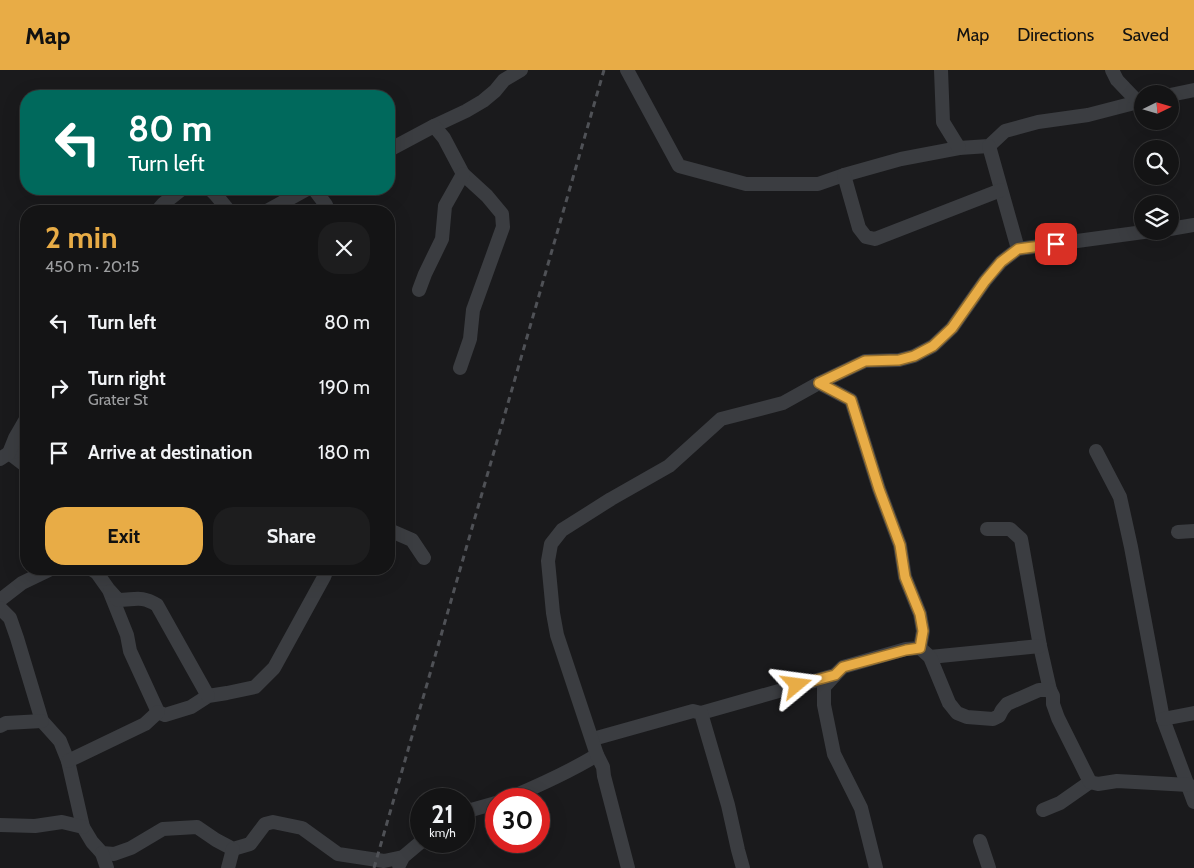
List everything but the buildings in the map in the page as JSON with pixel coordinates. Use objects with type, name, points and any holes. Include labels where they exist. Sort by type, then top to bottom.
[{"type":"street","points":[[395,147],[483,101],[504,80],[521,70]]},
{"type":"street","points":[[627,70],[679,166],[746,184],[818,184],[901,159],[959,148],[989,146],[1005,131],[1038,122],[1088,115],[1134,104]]},
{"type":"street","points":[[941,70],[943,122],[959,148]]},
{"type":"street","points":[[1112,70],[1117,80],[1134,96]]},
{"type":"street","points":[[1179,93],[1194,90]]},
{"type":"street","points":[[434,126],[444,138],[463,174],[487,196],[502,214],[502,228],[473,310],[470,339],[460,368]]},
{"type":"street","points":[[989,146],[1018,249]]},
{"type":"street","points":[[420,290],[425,274],[442,239],[445,206],[463,174]]},
{"type":"street","points":[[844,175],[859,228],[866,237],[875,239],[1001,190]]},
{"type":"street","points":[[162,205],[174,195]]},
{"type":"street","points":[[216,195],[224,205]]},
{"type":"street","points":[[278,205],[296,195]]},
{"type":"street","points":[[1179,228],[1194,225]]},
{"type":"street","points":[[628,868],[603,767],[597,755],[557,635],[548,561],[551,544],[562,530],[611,498],[669,466],[721,419],[783,403],[865,361],[899,360],[914,356],[933,346],[952,328],[985,281],[1001,262],[1018,249],[1134,233]]},
{"type":"street","points":[[819,383],[851,400],[879,489],[900,545],[905,577],[920,614],[925,652],[949,703],[957,713],[967,717],[993,719],[1008,704],[1039,690],[1050,690]]},
{"type":"street","points":[[5,456],[20,429]]},
{"type":"street","points":[[5,456],[20,450]]},
{"type":"street","points":[[1096,451],[1120,497],[1163,719],[1194,802]]},
{"type":"street","points":[[5,456],[20,463]]},
{"type":"street","points":[[987,529],[1010,529],[1021,539],[1040,646],[1053,696],[1053,704],[1090,782]]},
{"type":"street","points":[[1178,532],[1194,531]]},
{"type":"street","points":[[395,533],[412,540],[424,558]]},
{"type":"street","points":[[0,600],[22,583],[39,575]]},
{"type":"street","points":[[98,575],[118,600],[148,599],[157,605],[208,696]]},
{"type":"street","points":[[109,590],[127,635],[130,651],[158,712],[165,715],[191,708],[208,696],[255,688],[274,668],[324,575]]},
{"type":"street","points":[[0,608],[10,618],[42,721],[60,741],[68,761],[82,827],[102,853],[107,868]]},
{"type":"street","points":[[876,868],[861,808],[834,754],[824,704],[824,687],[843,667],[906,650],[925,652],[1040,646]]},
{"type":"street","points":[[593,740],[693,711],[701,712],[835,675]]},
{"type":"street","points":[[68,761],[146,724],[158,712]]},
{"type":"street","points":[[701,712],[728,805],[743,868]]},
{"type":"street","points":[[1163,719],[1194,713]]},
{"type":"street","points":[[0,726],[6,723],[42,721]]},
{"type":"street","points":[[533,788],[597,755]]},
{"type":"street","points":[[1043,810],[1060,802],[1090,782],[1098,784],[1117,781],[1188,785]]},
{"type":"street","points":[[0,825],[35,826],[62,822],[82,827]]},
{"type":"street","points":[[102,853],[114,854],[131,848],[164,830],[197,827],[233,849],[250,844],[265,824],[273,822],[302,828],[338,854],[400,863],[410,853]]},
{"type":"street","points":[[980,841],[990,868]]},
{"type":"street","points":[[228,868],[233,849]]},
{"type":"railway","points":[[374,868],[604,70]]},
{"type":"route","points":[[797,685],[835,675],[843,667],[920,648],[923,631],[920,614],[905,577],[900,545],[879,489],[851,400],[819,383],[865,361],[899,360],[914,356],[933,346],[952,328],[985,281],[1001,262],[1018,249],[1056,244]]}]
